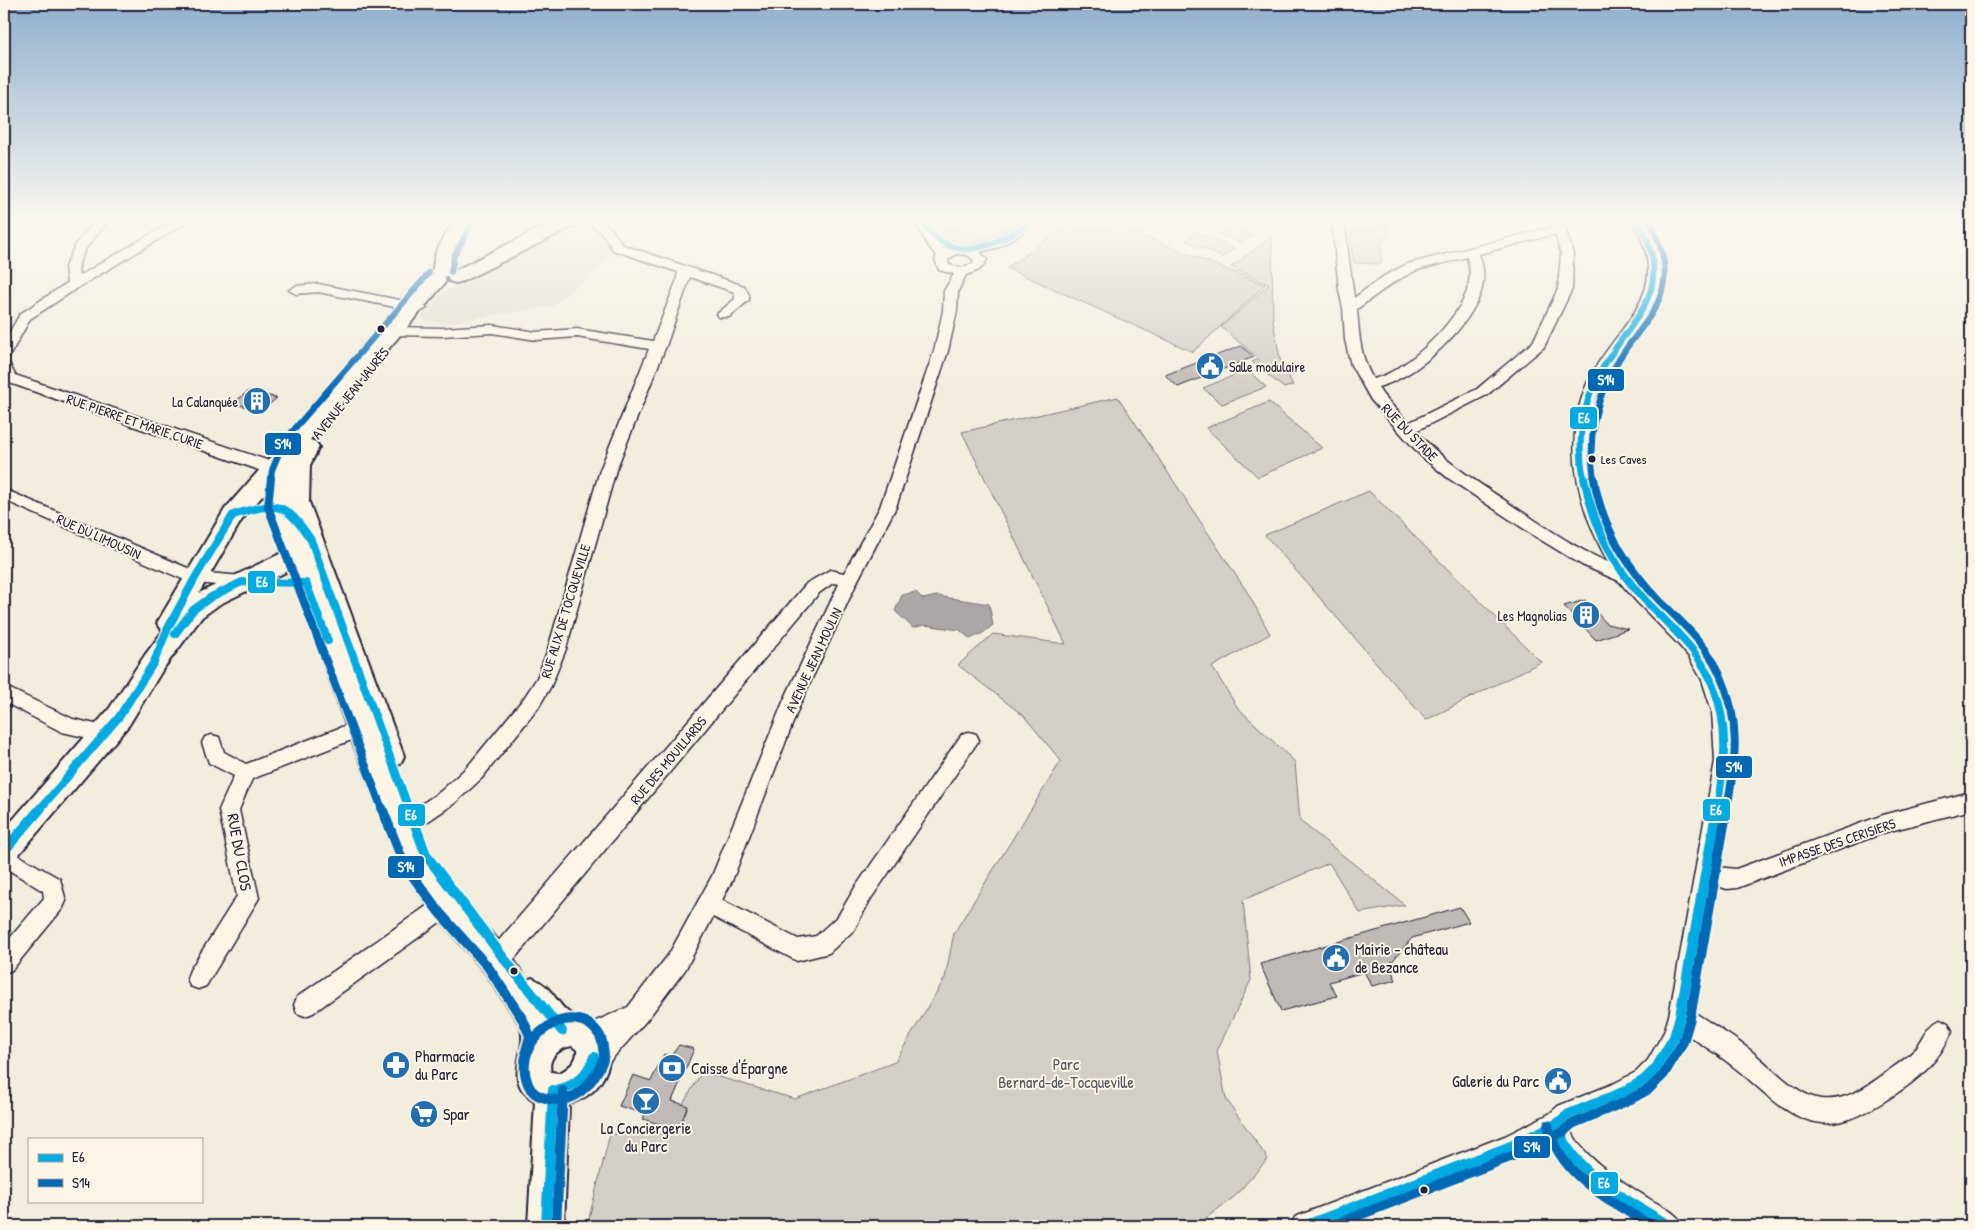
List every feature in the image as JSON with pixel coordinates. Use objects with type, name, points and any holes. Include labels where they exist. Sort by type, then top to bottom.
[{"type":"main road","name":"AVENUE JEAN JAURÈS","points":[[442,278],[434,294],[416,307],[311,440],[286,464],[288,504],[407,823],[426,855],[499,958],[532,1014],[540,1035],[536,1053]]},
{"type":"main road","points":[[154,662],[168,628],[195,578],[233,515],[286,464]]},
{"type":"main road","points":[[233,515],[263,507],[288,504]]},
{"type":"main road","name":"AVENUE JEAN JAURÈS","points":[[304,548],[306,583],[369,724]]},
{"type":"main road","points":[[4,851],[119,718],[154,662],[194,610],[211,597],[304,548]]},
{"type":"main road","points":[[242,582],[306,583]]},
{"type":"main road","name":"AVENUE JEAN JAURÈS","points":[[407,823],[413,860],[446,905],[581,1044]]},
{"type":"main road","points":[[547,1039],[581,1044],[588,1072],[573,1086],[563,1090],[553,1090],[540,1084],[536,1078],[534,1063],[536,1053],[547,1039]]},
{"type":"main road","points":[[546,1226],[553,1090]]},
{"type":"street","points":[[73,278],[74,284]]},
{"type":"street","points":[[4,354],[25,317],[84,278]]},
{"type":"street","name":"RUE ALIX DE TOCQUEVILLE","points":[[407,823],[448,797],[475,772],[531,703],[545,681],[557,649],[608,470],[684,278]]},
{"type":"street","points":[[707,278],[739,289],[742,295],[742,300],[724,314]]},
{"type":"street","name":"AVENUE JEAN MOULIN","points":[[581,1044],[638,1013],[677,962],[721,881],[792,702],[849,580],[888,507],[941,351],[950,311],[951,291],[948,278]]},
{"type":"street","name":"AVENUE JEAN MOULIN","points":[[951,291],[958,278]]},
{"type":"street","name":"RUE DU STADE","points":[[1345,278],[1350,308],[1352,340],[1358,365],[1376,397],[1426,452],[1447,469],[1518,517],[1588,561],[1625,576]]},
{"type":"street","points":[[1350,308],[1390,278]]},
{"type":"street","points":[[1368,385],[1384,381],[1438,343],[1468,304],[1477,278]]},
{"type":"street","points":[[1406,430],[1482,392],[1539,344],[1565,289],[1566,278]]},
{"type":"street","points":[[1304,1226],[1511,1146],[1558,1123],[1567,1115],[1623,1092],[1644,1080],[1656,1068],[1674,1037],[1680,1016],[1706,873],[1725,761],[1726,739],[1714,683],[1701,660],[1685,640],[1636,590],[1625,576],[1606,542],[1588,495],[1583,476],[1582,430],[1586,407],[1602,368],[1644,312],[1655,287],[1656,278]]},
{"type":"street","points":[[296,290],[318,288],[416,307]]},
{"type":"street","points":[[397,331],[442,332],[492,329],[546,336],[577,333],[659,346]]},
{"type":"street","name":"RUE PIERRE ET MARIE CURIE","points":[[4,366],[9,378],[286,464]]},
{"type":"street","name":"RUE DU LIMOUSIN","points":[[4,494],[195,578],[242,582]]},
{"type":"street","name":"RUE DES MOUILLARDS","points":[[499,958],[812,588],[830,576],[849,580]]},
{"type":"street","points":[[4,693],[69,726],[106,734]]},
{"type":"street","points":[[212,743],[216,756],[245,773],[369,724]]},
{"type":"street","points":[[709,904],[797,950],[821,946],[846,923],[863,893],[969,740]]},
{"type":"street","name":"RUE DU CLOS","points":[[198,978],[248,898],[230,810],[245,773]]},
{"type":"street","name":"IMPASSE DES CERISIERS","points":[[1706,873],[1735,880],[1748,873],[1865,830],[1954,804],[1971,801]]},
{"type":"street","points":[[4,856],[53,886],[55,901],[4,962]]},
{"type":"street","points":[[306,1005],[446,905]]},
{"type":"street","points":[[1680,1016],[1739,1056],[1788,1096],[1804,1106],[1822,1111],[1841,1110],[1862,1102],[1896,1080],[1924,1056],[1940,1031]]},
{"type":"street","points":[[1558,1123],[1557,1132],[1562,1143],[1572,1156],[1591,1173],[1670,1226]]},
{"type":"shaded area","points":[[467,278],[586,278],[552,306],[446,323],[420,319],[440,295]]},
{"type":"shaded area","points":[[916,592],[923,599],[937,596],[989,604],[993,625],[983,633],[970,639],[960,630],[924,625],[913,628],[895,611],[902,595]]},
{"type":"green space","points":[[1030,278],[1249,278],[1265,285],[1193,352]]},
{"type":"green space","points":[[1255,278],[1272,278],[1273,321],[1280,359],[1293,385],[1284,388],[1252,362],[1259,359],[1221,327],[1269,285]]},
{"type":"green space","points":[[1247,370],[1266,387],[1222,404],[1203,388]]},
{"type":"green space","name":"Parc Bernard-de-Tocqueville","points":[[1118,397],[1249,595],[1270,634],[1212,667],[1238,708],[1295,762],[1300,821],[1405,905],[1360,913],[1329,863],[1243,900],[1251,980],[1217,1051],[1226,1099],[1268,1159],[1234,1197],[1195,1226],[587,1226],[610,1134],[665,1134],[702,1072],[795,1099],[895,1062],[945,978],[954,933],[1061,761],[1024,716],[958,665],[993,634],[1066,644],[962,432]]},
{"type":"green space","points":[[1269,402],[1322,448],[1258,477],[1206,428]]},
{"type":"green space","points":[[1369,491],[1541,662],[1426,720],[1265,535]]},
{"type":"building","name":"Salle modulaire","points":[[1241,346],[1254,357],[1178,387],[1165,375]]},
{"type":"building","name":"La Calanquée","points":[[249,391],[277,398],[261,411],[233,403]]},
{"type":"building","name":"Les Magnolias","points":[[1585,600],[1607,624],[1628,629],[1596,640],[1564,606]]},
{"type":"building","name":"Mairie - château de Bezance","points":[[1460,907],[1469,922],[1412,938],[1389,965],[1396,980],[1372,986],[1364,972],[1329,982],[1337,996],[1281,1011],[1260,964]]},
{"type":"building","name":"La Conciergerie du Parc","points":[[679,1045],[694,1049],[672,1101],[688,1106],[678,1130],[643,1119],[645,1114],[619,1106],[633,1075],[651,1081],[664,1054],[671,1056]]},
{"type":"transit line","name":"S14","points":[[424,278],[284,441],[272,470],[268,507],[404,864],[439,912],[488,967],[523,1020],[530,1036],[526,1051]]},
{"type":"transit line","name":"E6","points":[[1304,1226],[1511,1146],[1558,1123],[1567,1115],[1623,1092],[1644,1080],[1656,1068],[1674,1037],[1680,1016],[1725,761],[1723,724],[1718,700],[1704,666],[1684,639],[1633,586],[1613,557],[1591,508],[1586,492],[1581,461],[1583,420],[1595,381],[1648,301],[1653,278]]},
{"type":"transit line","name":"S14","points":[[1331,1226],[1515,1155],[1563,1132],[1572,1124],[1627,1101],[1649,1089],[1664,1074],[1683,1042],[1690,1018],[1735,763],[1735,737],[1731,710],[1724,685],[1713,661],[1691,633],[1637,575],[1616,542],[1607,523],[1595,485],[1591,446],[1596,408],[1602,390],[1610,373],[1657,303],[1664,278]]},
{"type":"transit line","name":"E6","points":[[4,851],[119,717],[154,662],[168,628],[195,578],[233,515],[271,506],[279,507],[287,510],[294,517],[311,540],[426,855],[502,956],[562,1031]]},
{"type":"transit line","name":"E6","points":[[175,634],[193,610],[211,597],[242,582],[306,583],[328,641]]},
{"type":"transit line","name":"S14","points":[[603,1060],[591,1083],[585,1089],[578,1094],[563,1099],[547,1099],[535,1094],[530,1089],[523,1072],[525,1055],[533,1040],[545,1028],[560,1021],[575,1019],[589,1023],[600,1036],[604,1055]]},
{"type":"transit line","name":"E6","points":[[557,1090],[570,1087],[581,1080],[589,1069],[594,1057]]},
{"type":"transit line","name":"E6","points":[[557,1090],[570,1086],[580,1079],[585,1074],[594,1057]]},
{"type":"transit line","name":"E6","points":[[546,1226],[553,1090]]},
{"type":"transit line","name":"S14","points":[[556,1226],[563,1091]]},
{"type":"transit line","name":"E6","points":[[1558,1123],[1561,1138],[1569,1151],[1581,1164],[1610,1188],[1670,1226]]},
{"type":"transit line","name":"S14","points":[[1548,1125],[1551,1140],[1558,1153],[1580,1177],[1625,1210],[1652,1226]]},
{"type":"place","name":"Salle modulaire","points":[[1210,366]]},
{"type":"place","name":"La Calanquée","points":[[257,401]]},
{"type":"place","name":"Les Caves","points":[[1592,459]]},
{"type":"place","name":"Les Magnolias","points":[[1586,615]]},
{"type":"place","name":"Mairie - château de Bezance","points":[[1336,958]]},
{"type":"place","name":"Pharmacie du Parc","points":[[396,1065]]},
{"type":"place","name":"Caisse d'Épargne","points":[[672,1068]]},
{"type":"place","name":"Galerie du Parc","points":[[1558,1081]]},
{"type":"place","name":"La Conciergerie du Parc","points":[[646,1101]]},
{"type":"place","name":"Spar","points":[[424,1114]]}]
